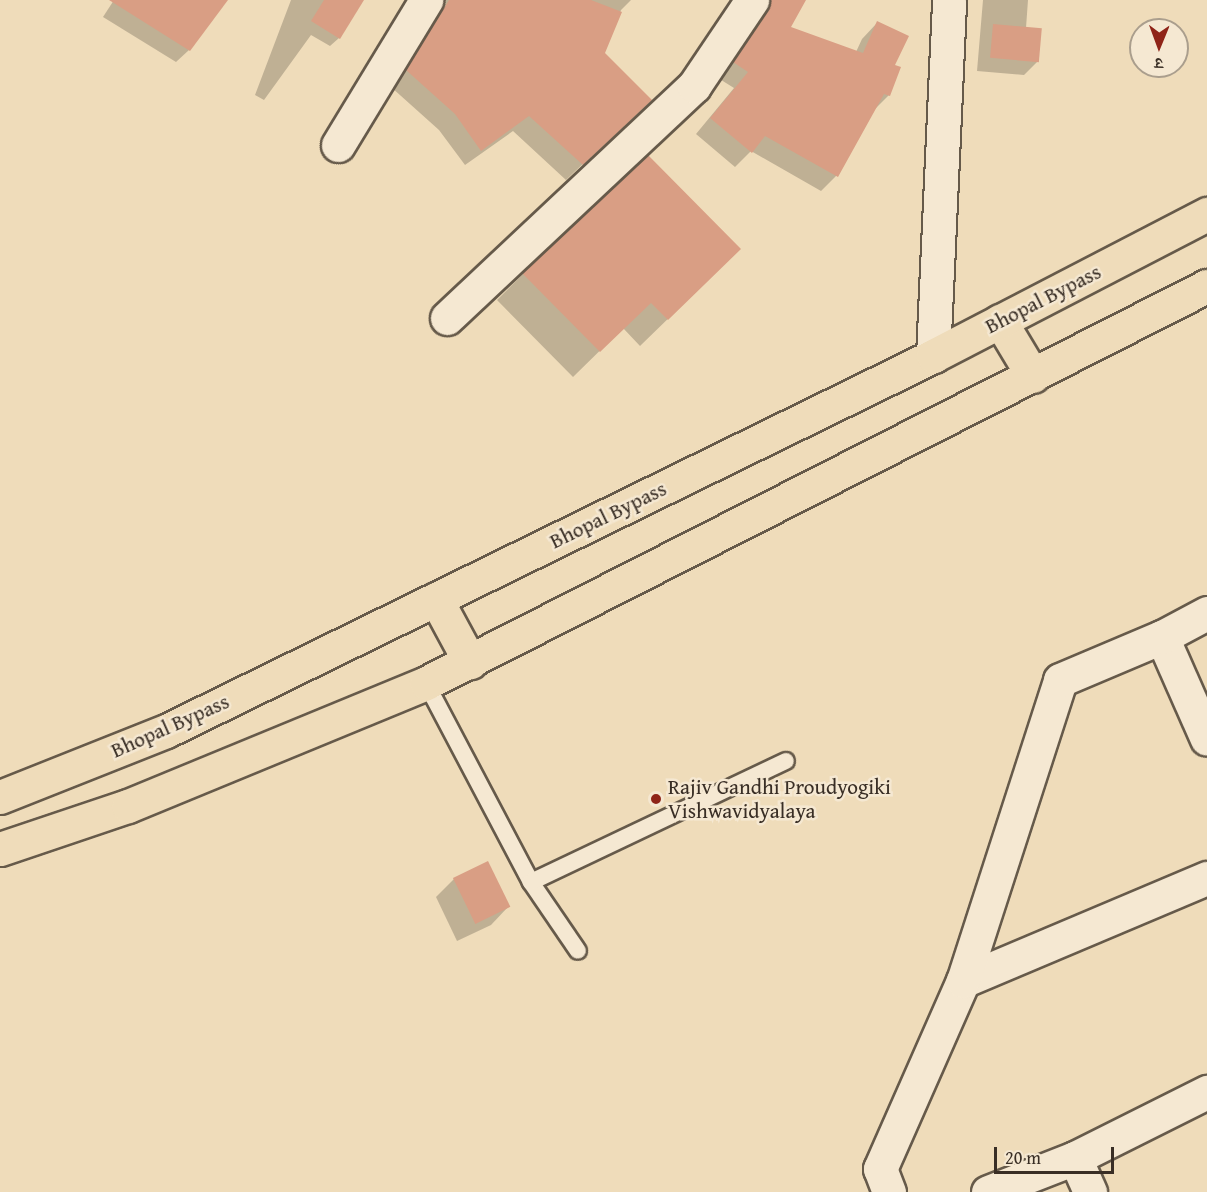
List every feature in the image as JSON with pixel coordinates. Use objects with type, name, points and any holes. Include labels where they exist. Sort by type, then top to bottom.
[{"type":"main road","name":"Bhopal Bypass","points":[[0,797],[166,731],[933,356],[1207,214]]},
{"type":"main road","points":[[0,849],[128,806],[426,683],[1206,288]]},
{"type":"main road","points":[[1000,321],[1033,376]]},
{"type":"main road","points":[[436,598],[470,662]]},
{"type":"street","points":[[338,146],[426,0]]},
{"type":"street","points":[[447,318],[694,86],[752,0]]},
{"type":"street","points":[[933,356],[949,0]]},
{"type":"street","points":[[889,1192],[880,1168],[963,981],[1060,680],[1162,637],[1207,613]]},
{"type":"street","points":[[1162,637],[1207,739]]},
{"type":"street","points":[[963,981],[1207,878]]},
{"type":"street","points":[[988,1192],[1075,1158],[1207,1092]]},
{"type":"street","points":[[1075,1158],[1090,1192]]},
{"type":"lane","points":[[426,683],[531,882],[578,951]]},
{"type":"lane","points":[[531,882],[786,761]]},
{"type":"building","points":[[109,0],[228,0],[190,51]]},
{"type":"building","points":[[324,0],[364,0],[340,39],[311,21]]},
{"type":"building","points":[[449,0],[591,0],[622,12],[605,53],[652,100],[583,165],[529,116],[481,151],[455,114],[406,70]]},
{"type":"building","points":[[771,0],[806,0],[791,27],[863,53],[877,21],[909,36],[895,65],[901,67],[890,96],[884,94],[838,177],[765,136],[752,153],[710,118],[748,72],[733,62]]},
{"type":"building","points":[[993,24],[1042,28],[1039,62],[990,58]]},
{"type":"building","points":[[648,155],[741,249],[668,320],[651,303],[600,352],[522,273]]},
{"type":"building","points":[[488,861],[510,907],[475,924],[453,878]]},
{"type":"place","name":"Rajiv Gandhi Proudyogiki Vishwavidyalaya","points":[[656,799]]}]
